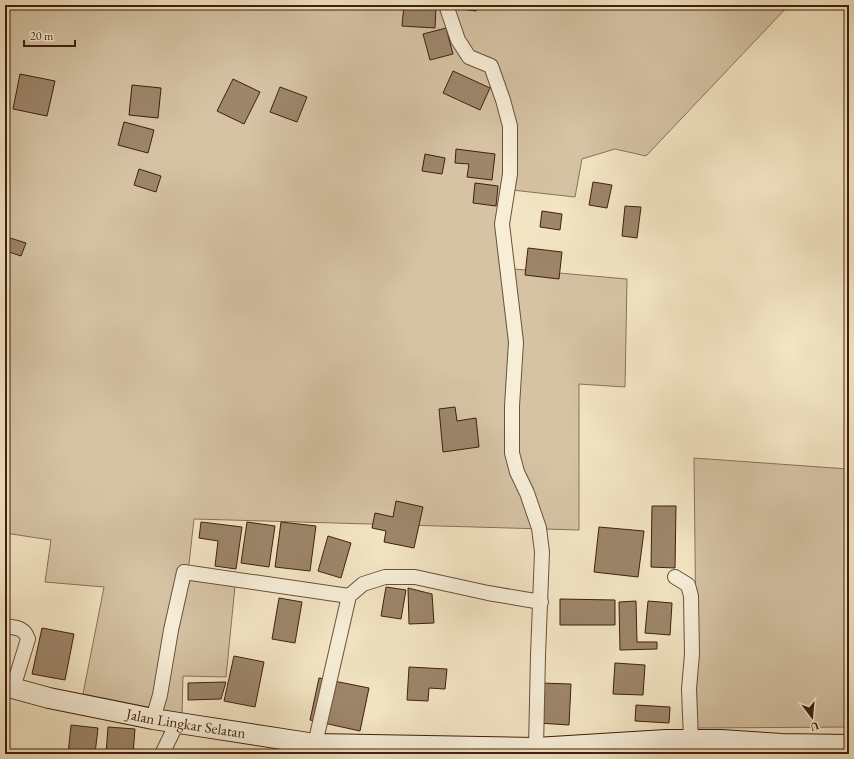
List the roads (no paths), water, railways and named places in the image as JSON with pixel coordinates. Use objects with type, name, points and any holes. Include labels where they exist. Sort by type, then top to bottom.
[{"type":"street","points":[[446,5],[458,40],[469,57],[491,66],[510,126],[510,174],[502,224],[516,342],[512,406],[512,453],[517,472],[527,493],[539,528],[542,552],[536,748]]},
{"type":"street","points":[[153,719],[160,695],[171,630],[184,572],[349,596]]},
{"type":"street","points":[[315,744],[349,596],[363,584],[385,577],[415,577],[488,593],[540,602]]},
{"type":"street","points":[[675,577],[688,585],[691,596],[692,654],[689,689],[691,740]]},
{"type":"street","points":[[5,626],[22,630],[26,633],[28,639],[9,687]]},
{"type":"street","name":"Jalan Lingkar Selatan","points":[[9,687],[98,709],[177,723],[315,744],[586,750],[666,740],[721,740],[782,744],[849,745]]},
{"type":"street","points":[[162,754],[177,723]]}]
